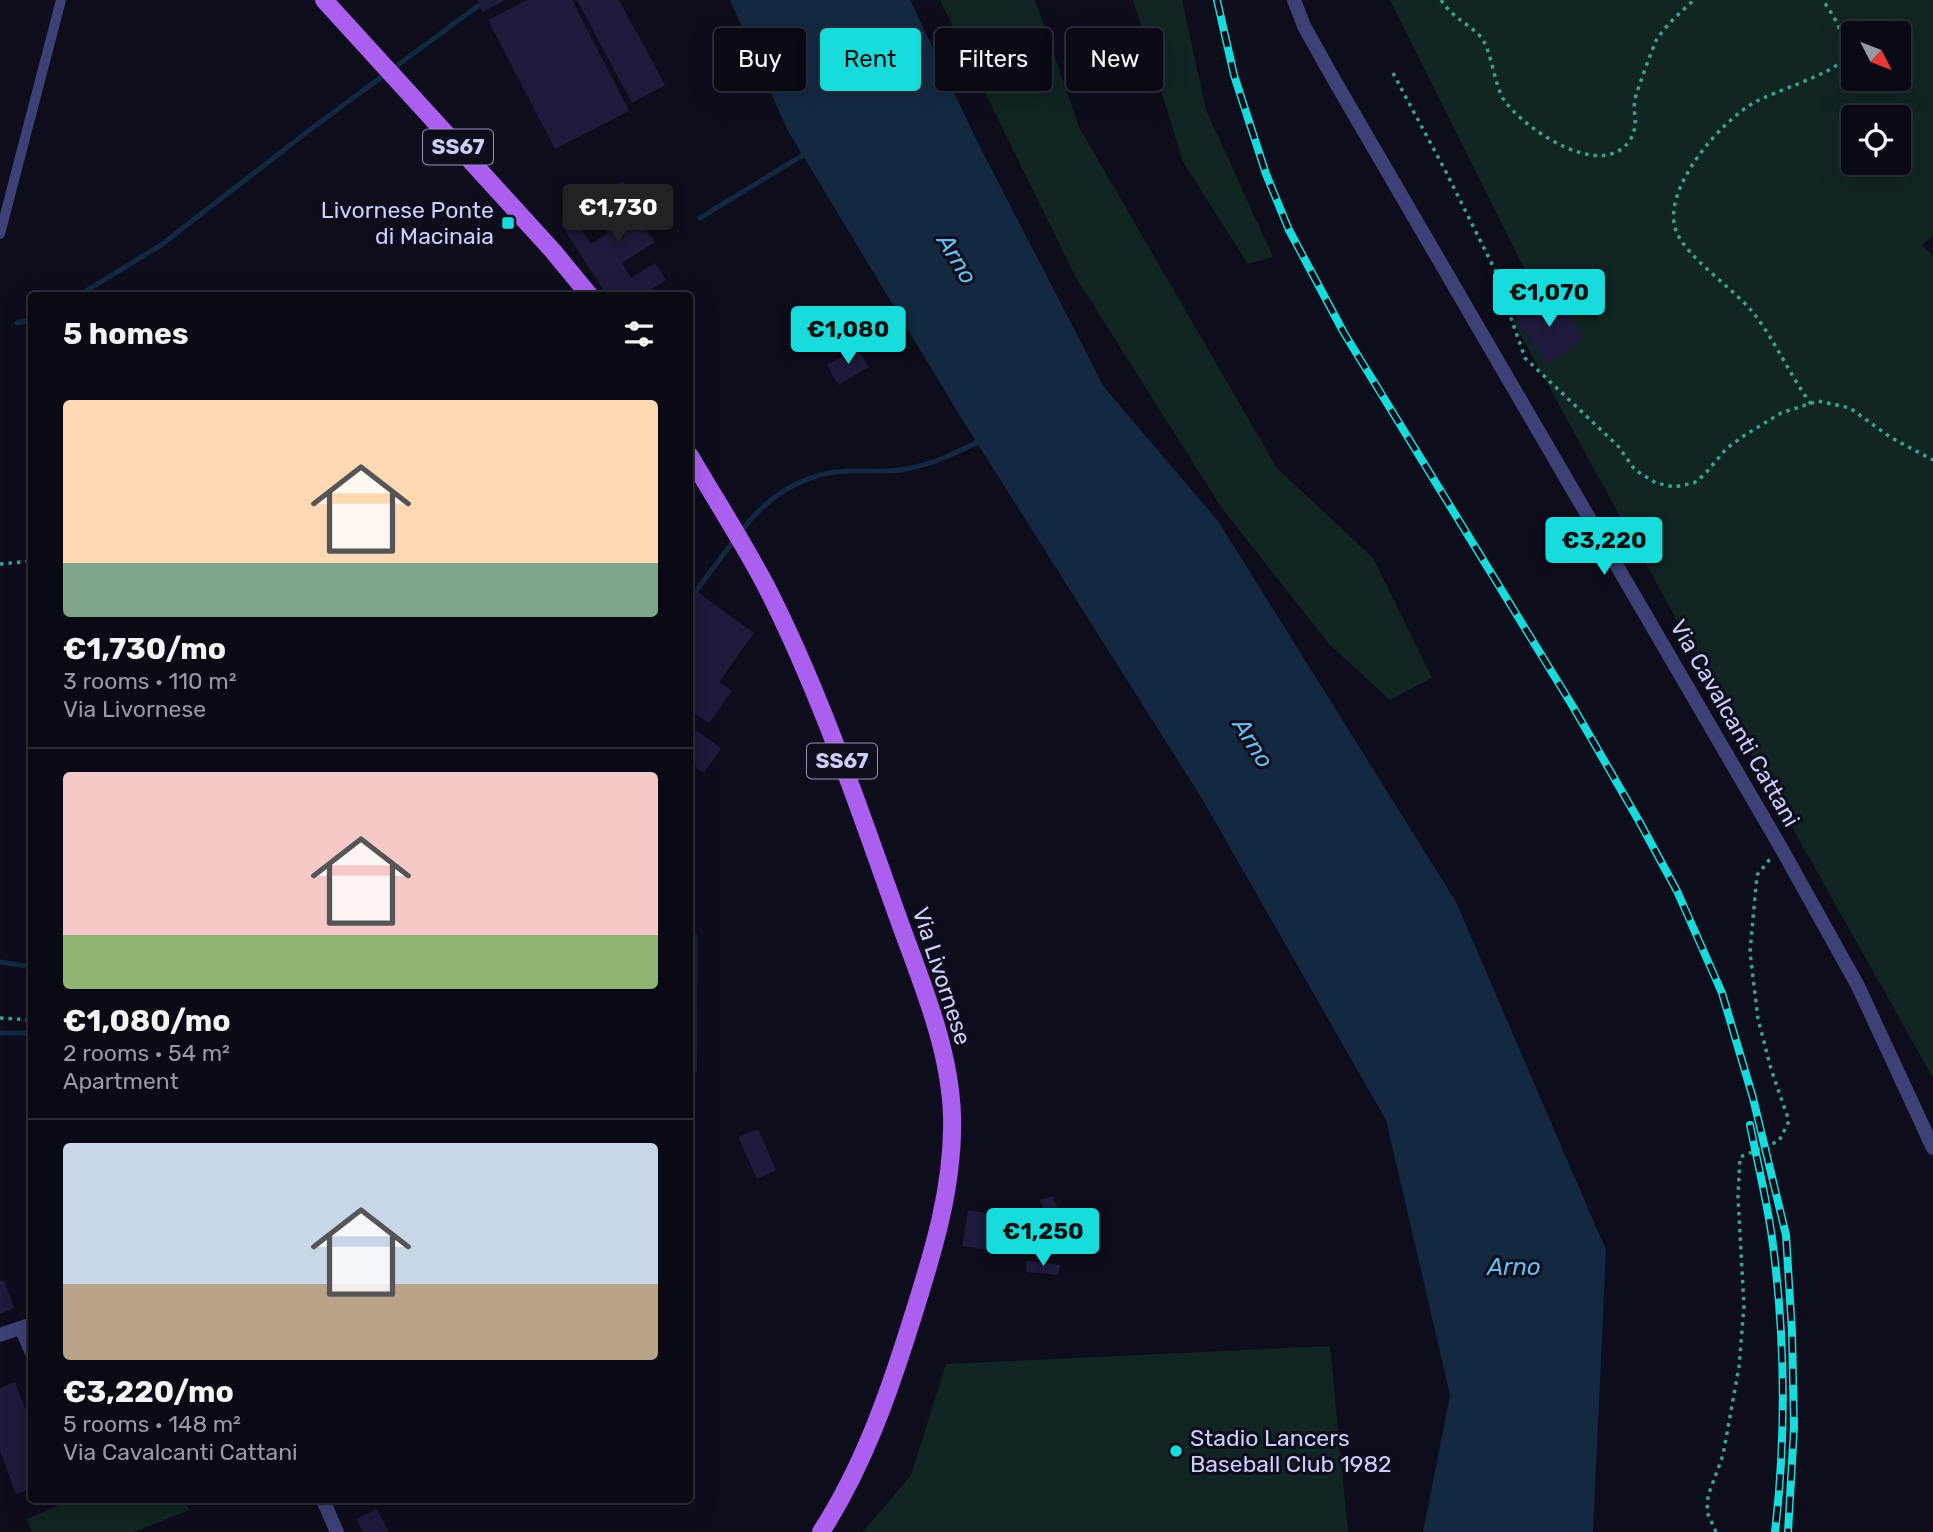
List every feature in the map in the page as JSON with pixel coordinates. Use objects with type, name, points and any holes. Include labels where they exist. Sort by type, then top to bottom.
[{"type":"main road","name":"SS67","points":[[324,0],[553,251],[587,292]]},
{"type":"main road","name":"Via Livornese","points":[[693,461],[765,585],[799,655],[840,756],[918,975],[934,1023],[949,1085],[952,1113],[950,1174],[927,1272],[881,1409],[846,1490],[821,1532]]},
{"type":"street","name":"Via Cavalcanti Cattani","points":[[1294,0],[1304,26],[1333,78],[1780,846],[1858,986],[1929,1131],[1933,1149]]},
{"type":"street","points":[[0,1335],[26,1326]]},
{"type":"street","points":[[324,1503],[337,1532]]},
{"type":"lane","points":[[0,234],[61,0]]},
{"type":"path","points":[[1441,0],[1452,16],[1482,37],[1502,97],[1513,112],[1546,138],[1576,151],[1600,157],[1618,152],[1629,141],[1637,122],[1635,100],[1657,39],[1694,0]]},
{"type":"path","points":[[1811,404],[1753,312],[1677,234],[1672,212],[1682,182],[1727,121],[1755,102],[1827,71],[1839,63],[1843,50],[1840,29],[1823,0]]},
{"type":"path","points":[[1392,73],[1447,172],[1502,284],[1505,301],[1525,358],[1618,446],[1635,470],[1656,483],[1674,486],[1694,482],[1705,474],[1727,448],[1745,435],[1781,413],[1818,401],[1850,408],[1890,437],[1933,460]]},
{"type":"path","points":[[0,564],[28,561]]},
{"type":"path","points":[[1716,1532],[1707,1512],[1708,1496],[1723,1455],[1739,1367],[1744,1306],[1738,1197],[1740,1157],[1779,1141],[1789,1121],[1771,1069],[1758,1019],[1749,952],[1756,875],[1780,846]]},
{"type":"path","points":[[0,1018],[28,1020]]},
{"type":"green space","points":[[940,0],[1035,0],[1045,28],[954,28]]},
{"type":"green space","points":[[1133,0],[1182,0],[1206,110],[1273,257],[1248,264],[1183,162],[1161,91],[1163,28],[1142,28]]},
{"type":"green space","points":[[1390,0],[1933,0],[1933,236],[1922,245],[1933,256],[1933,1078],[1727,712],[1513,321],[1536,292]]},
{"type":"green space","points":[[1052,49],[1079,127],[1277,468],[1373,558],[1432,678],[1390,700],[1329,644],[1221,507],[1075,276],[985,91],[1052,91]]},
{"type":"green space","points":[[693,925],[698,937],[697,1072],[693,1074]]},
{"type":"green space","name":"Stadio Lancers Baseball Club 1982","points":[[1330,1346],[1348,1532],[863,1532],[911,1475],[946,1364]]},
{"type":"green space","points":[[64,1503],[187,1503],[189,1510],[135,1532],[32,1532],[27,1519]]},
{"type":"water","name":"Arno","points":[[730,0],[910,0],[935,53],[935,91],[953,91],[1104,387],[1218,521],[1456,902],[1606,1250],[1593,1532],[1423,1532],[1450,1395],[1386,1120],[1201,797],[960,416],[787,129],[770,91],[806,91],[806,28],[742,28]]},
{"type":"building","points":[[477,0],[505,0],[483,12]]},
{"type":"building","points":[[527,0],[572,0],[629,111],[555,149],[488,20]]},
{"type":"building","points":[[577,0],[619,0],[665,85],[632,103]]},
{"type":"building","points":[[623,181],[634,198],[625,203],[633,215],[652,203],[662,217],[645,228],[655,242],[622,263],[631,278],[655,263],[666,280],[647,292],[604,292],[561,224],[573,216],[591,244],[608,233],[589,202]]},
{"type":"building","points":[[1551,293],[1584,338],[1548,365],[1515,319]]},
{"type":"building","points":[[857,348],[869,367],[838,385],[827,365]]},
{"type":"building","points":[[693,589],[754,633],[719,682],[732,691],[709,723],[693,712]]},
{"type":"building","points":[[693,728],[721,748],[704,773],[693,765]]},
{"type":"building","points":[[758,1129],[776,1170],[757,1179],[738,1137]]},
{"type":"building","points":[[1053,1196],[1068,1238],[1055,1243],[1040,1200]]},
{"type":"building","points":[[968,1210],[1006,1216],[1001,1252],[962,1246]]},
{"type":"building","points":[[1027,1261],[1060,1265],[1058,1275],[1026,1272]]},
{"type":"building","points":[[4,1280],[14,1308],[0,1314],[0,1281]]},
{"type":"building","points":[[15,1382],[28,1416],[28,1490],[16,1494],[0,1451],[0,1388]]},
{"type":"building","points":[[377,1509],[389,1532],[363,1532],[356,1519]]},
{"type":"waterway","points":[[85,292],[161,245],[311,129],[486,0]]},
{"type":"waterway","points":[[700,218],[808,152]]},
{"type":"waterway","points":[[17,323],[28,320]]},
{"type":"waterway","points":[[741,531],[771,500],[807,479],[835,472],[892,471],[921,466],[981,440]]},
{"type":"waterway","points":[[693,595],[735,539]]},
{"type":"waterway","points":[[0,962],[28,966]]},
{"type":"waterway","points":[[0,1033],[28,1033]]},
{"type":"railway","points":[[1217,0],[1234,75],[1266,174],[1289,230],[1344,333],[1572,705],[1639,821],[1677,891],[1722,993],[1753,1098],[1786,1235],[1794,1427],[1788,1532]]},
{"type":"railway","points":[[1750,1125],[1771,1230],[1780,1316],[1783,1388],[1775,1532]]},
{"type":"place","name":"Livornese Ponte di Macinaia","points":[[508,223]]},
{"type":"place","name":"Stadio Lancers Baseball Club 1982","points":[[1176,1451]]}]
